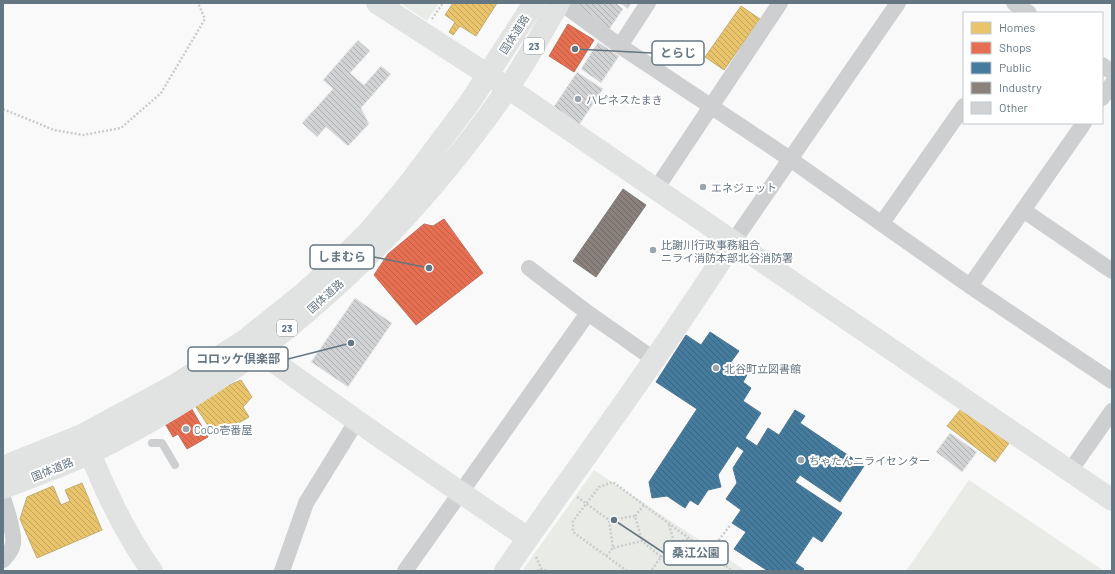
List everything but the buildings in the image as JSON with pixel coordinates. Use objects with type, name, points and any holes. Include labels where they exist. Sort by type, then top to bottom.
[{"type":"street","points":[[377,3],[508,88],[1112,500]]},
{"type":"street","name":"国体道路","points":[[3,467],[82,435],[175,385],[245,340],[293,302],[339,261],[369,231],[407,186],[488,76],[534,3]]},
{"type":"street","points":[[560,3],[620,46],[790,159],[970,286],[1112,381]]},
{"type":"street","name":"国体道路","points":[[3,488],[90,453],[191,397],[259,351],[315,305],[379,244],[429,191],[508,88],[560,3]]},
{"type":"street","points":[[620,46],[648,3]]},
{"type":"street","points":[[656,189],[780,3]]},
{"type":"street","points":[[506,571],[532,547],[733,242],[898,3]]},
{"type":"street","points":[[1014,3],[1028,12]]},
{"type":"street","points":[[1030,12],[1036,3]]},
{"type":"street","points":[[1103,66],[1112,72]]},
{"type":"street","points":[[1103,97],[1112,84]]},
{"type":"street","points":[[882,223],[963,107]]},
{"type":"street","points":[[970,286],[1083,124]]},
{"type":"street","points":[[1023,210],[1112,271]]},
{"type":"street","points":[[529,268],[588,313],[655,360]]},
{"type":"street","points":[[405,571],[588,313]]},
{"type":"street","points":[[259,351],[356,422],[459,493],[532,547]]},
{"type":"street","points":[[1070,471],[1112,411]]},
{"type":"street","points":[[282,571],[306,503],[356,422]]},
{"type":"street","points":[[90,453],[126,532],[137,551],[152,571]]},
{"type":"street","points":[[3,498],[10,524],[13,544],[3,560]]},
{"type":"lane","points":[[152,443],[162,443],[175,465]]},
{"type":"path","points":[[3,109],[54,130],[83,135],[121,128],[161,93],[205,19],[198,3]]},
{"type":"path","points":[[627,571],[573,532],[573,521],[586,503],[599,487],[613,482],[733,571]]},
{"type":"path","points":[[572,493],[609,520],[635,516],[644,505]]},
{"type":"path","points":[[635,516],[642,541],[661,557]]},
{"type":"path","points":[[609,520],[613,548]]},
{"type":"path","points":[[669,524],[674,542]]},
{"type":"path","points":[[709,554],[731,524]]},
{"type":"path","points":[[651,571],[674,542],[690,539]]},
{"type":"path","points":[[606,556],[613,548],[642,541]]},
{"type":"path","points":[[532,547],[542,570]]},
{"type":"path","points":[[537,571],[540,569],[550,571]]},
{"type":"shaded area","points":[[400,3],[439,3],[427,21]]},
{"type":"shaded area","points":[[594,470],[746,571],[522,571]]},
{"type":"shaded area","points":[[969,480],[1104,571],[906,571]]},
{"type":"place","name":"とらじ","points":[[575,49]]},
{"type":"place","name":"ハピネスたまき","points":[[578,99]]},
{"type":"place","name":"エネジェット","points":[[703,187]]},
{"type":"place","name":"比謝川行政事務組合 ニライ消防本部北谷消防署","points":[[653,250]]},
{"type":"place","name":"しまむら","points":[[429,268]]},
{"type":"place","name":"コロッケ倶楽部","points":[[351,343]]},
{"type":"place","name":"北谷町立図書館","points":[[716,368]]},
{"type":"place","name":"CoCo壱番屋","points":[[186,429]]},
{"type":"place","name":"ちゃたんニライセンター","points":[[801,460]]},
{"type":"place","name":"桑江公園","points":[[614,520]]}]
